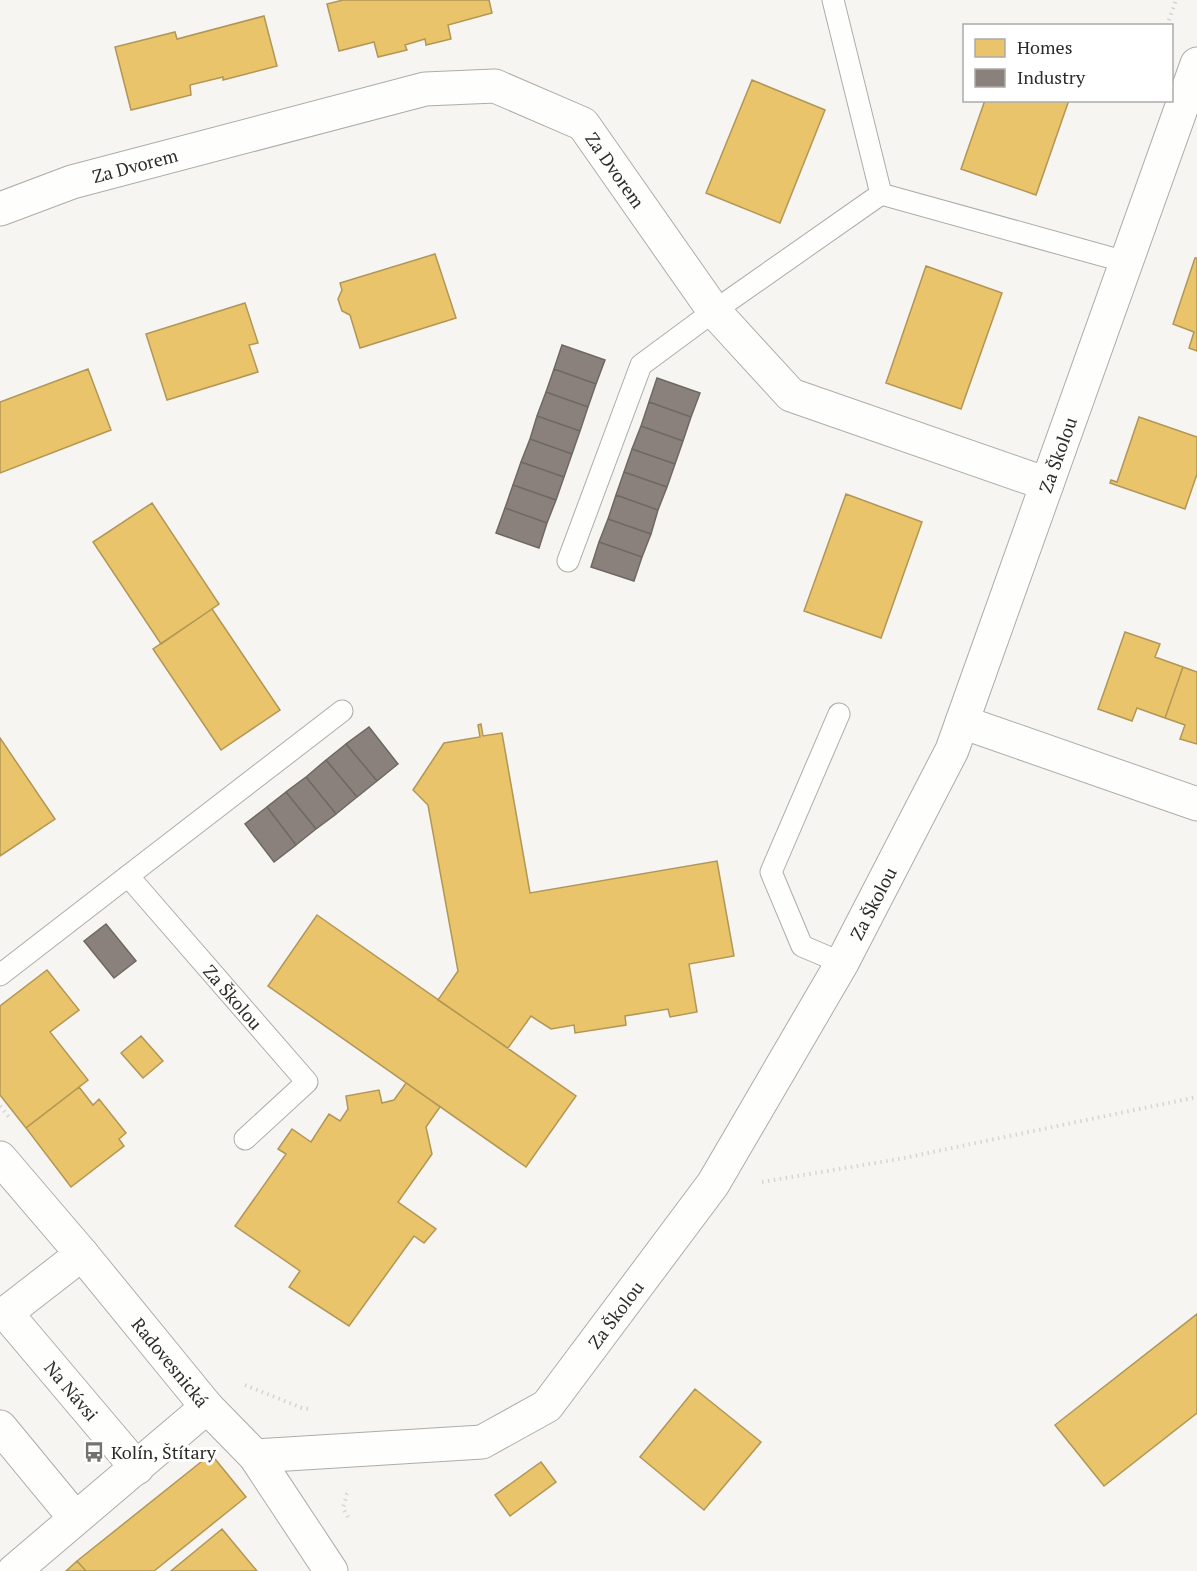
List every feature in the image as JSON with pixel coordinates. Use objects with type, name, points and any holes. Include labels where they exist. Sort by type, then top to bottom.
[{"type":"street","name":"Za Školou","points":[[255,1456],[482,1442],[547,1406],[714,1184],[842,963],[952,750],[1197,64]]},
{"type":"street","name":"Za Dvorem","points":[[0,209],[72,182],[425,89],[495,86],[584,124],[714,311],[791,395],[1047,484]]},
{"type":"street","points":[[962,722],[1197,804]]},
{"type":"street","name":"Radovesnická","points":[[0,1158],[207,1407],[255,1456],[331,1571]]},
{"type":"street","name":"Na Návsi","points":[[82,1254],[3,1315],[136,1468]]},
{"type":"street","points":[[14,1571],[207,1407]]},
{"type":"street","points":[[0,1427],[75,1518]]},
{"type":"lane","points":[[833,0],[881,194]]},
{"type":"lane","points":[[881,194],[1126,262]]},
{"type":"lane","points":[[568,561],[640,365],[881,194]]},
{"type":"lane","points":[[0,975],[342,711]]},
{"type":"lane","points":[[839,714],[771,872],[802,946],[842,963]]},
{"type":"lane","name":"Za Školou","points":[[128,876],[307,1082],[245,1139]]},
{"type":"path","points":[[1168,24],[1176,0]]},
{"type":"path","points":[[714,1184],[745,1184],[778,1180],[899,1159],[1197,1097]]},
{"type":"path","points":[[0,1106],[15,1124]]},
{"type":"path","points":[[241,1382],[262,1393],[302,1408],[314,1410]]},
{"type":"building: Homes","points":[[343,0],[489,0],[492,13],[448,25],[451,39],[426,45],[425,39],[405,45],[407,50],[378,57],[374,42],[339,51],[327,4]]},
{"type":"building: Homes","points":[[264,16],[277,66],[223,80],[223,77],[190,85],[191,95],[131,110],[115,47],[175,32],[177,39]]},
{"type":"building: Homes","points":[[752,80],[825,110],[780,223],[706,193]]},
{"type":"building: Homes","points":[[984,102],[1068,102],[1036,195],[961,169]]},
{"type":"building: Homes","points":[[435,254],[456,318],[360,348],[350,315],[342,311],[338,299],[342,290],[340,283]]},
{"type":"building: Homes","points":[[1195,258],[1197,258],[1197,351],[1189,348],[1194,332],[1173,324]]},
{"type":"building: Homes","points":[[926,266],[1002,293],[961,409],[886,383]]},
{"type":"building: Homes","points":[[245,303],[258,343],[249,345],[258,372],[167,400],[146,334]]},
{"type":"building: Homes","points":[[88,369],[111,430],[0,473],[0,402]]},
{"type":"building: Homes","points":[[1139,417],[1197,437],[1197,474],[1185,509],[1110,483],[1111,480],[1117,482]]},
{"type":"building: Homes","points":[[846,494],[922,522],[881,638],[804,611]]},
{"type":"building: Homes","points":[[152,503],[219,604],[161,644],[93,542]]},
{"type":"building: Homes","points":[[212,609],[280,710],[221,750],[153,649]]},
{"type":"building: Homes","points":[[1125,632],[1160,644],[1155,657],[1183,667],[1165,718],[1137,708],[1132,721],[1098,709]]},
{"type":"building: Homes","points":[[1183,667],[1197,672],[1197,744],[1180,739],[1185,725],[1165,718]]},
{"type":"building: Homes","points":[[481,724],[483,736],[502,733],[530,893],[717,861],[734,956],[689,964],[697,1012],[670,1017],[668,1009],[625,1016],[626,1025],[575,1033],[574,1025],[551,1029],[531,1016],[508,1048],[438,1000],[458,971],[428,805],[413,790],[444,743],[480,737],[478,725]]},
{"type":"building: Homes","points":[[0,738],[55,819],[0,856]]},
{"type":"building: Homes","points":[[317,915],[576,1096],[526,1167],[268,986]]},
{"type":"building: Homes","points":[[47,970],[79,1010],[50,1032],[88,1080],[26,1128],[0,1095],[0,1006]]},
{"type":"building: Homes","points":[[141,1036],[163,1061],[143,1078],[121,1053]]},
{"type":"building: Homes","points":[[406,1083],[440,1107],[426,1127],[432,1154],[398,1202],[436,1229],[424,1243],[414,1236],[349,1326],[289,1287],[300,1271],[235,1226],[286,1154],[278,1149],[292,1129],[311,1142],[329,1114],[340,1121],[348,1109],[346,1096],[379,1090],[382,1103],[394,1100]]},
{"type":"building: Homes","points":[[79,1087],[93,1105],[99,1099],[126,1133],[119,1139],[124,1146],[71,1187],[26,1128]]},
{"type":"building: Homes","points":[[1197,1314],[1197,1413],[1104,1486],[1055,1425]]},
{"type":"building: Homes","points":[[695,1389],[761,1442],[704,1510],[640,1457]]},
{"type":"building: Homes","points":[[211,1454],[246,1497],[154,1571],[86,1571],[77,1561]]},
{"type":"building: Homes","points":[[541,1462],[556,1482],[510,1516],[495,1495]]},
{"type":"building: Homes","points":[[222,1529],[257,1571],[171,1571]]},
{"type":"building: Homes","points":[[77,1561],[86,1571],[66,1571]]},
{"type":"building: Industry","points":[[562,345],[605,360],[596,384],[554,369]]},
{"type":"building: Industry","points":[[554,369],[596,384],[588,407],[546,392]]},
{"type":"building: Industry","points":[[657,378],[700,393],[691,417],[649,402]]},
{"type":"building: Industry","points":[[546,392],[588,407],[580,431],[537,416]]},
{"type":"building: Industry","points":[[649,402],[691,417],[683,441],[641,426]]},
{"type":"building: Industry","points":[[537,416],[580,431],[572,454],[530,439]]},
{"type":"building: Industry","points":[[641,426],[683,441],[675,464],[632,449]]},
{"type":"building: Industry","points":[[530,439],[572,454],[564,477],[521,462]]},
{"type":"building: Industry","points":[[632,449],[675,464],[667,487],[624,472]]},
{"type":"building: Industry","points":[[521,462],[564,477],[556,500],[513,485]]},
{"type":"building: Industry","points":[[624,472],[667,487],[658,510],[616,495]]},
{"type":"building: Industry","points":[[513,485],[556,500],[547,523],[505,508]]},
{"type":"building: Industry","points":[[616,495],[658,510],[651,534],[608,519]]},
{"type":"building: Industry","points":[[505,508],[547,523],[539,548],[496,533]]},
{"type":"building: Industry","points":[[608,519],[651,534],[642,557],[599,542]]},
{"type":"building: Industry","points":[[599,542],[642,557],[634,581],[591,567]]},
{"type":"building: Industry","points":[[369,727],[398,764],[377,781],[346,744]]},
{"type":"building: Industry","points":[[346,744],[377,781],[357,797],[326,760]]},
{"type":"building: Industry","points":[[326,760],[357,797],[336,814],[306,777]]},
{"type":"building: Industry","points":[[306,777],[336,814],[316,829],[286,792]]},
{"type":"building: Industry","points":[[286,792],[316,829],[296,845],[267,807]]},
{"type":"building: Industry","points":[[267,807],[296,845],[274,862],[245,824]]},
{"type":"building: Industry","points":[[106,924],[136,961],[114,978],[84,941]]},
{"type":"place","name":"Kolín, Štítary","points":[[94,1452]]}]
